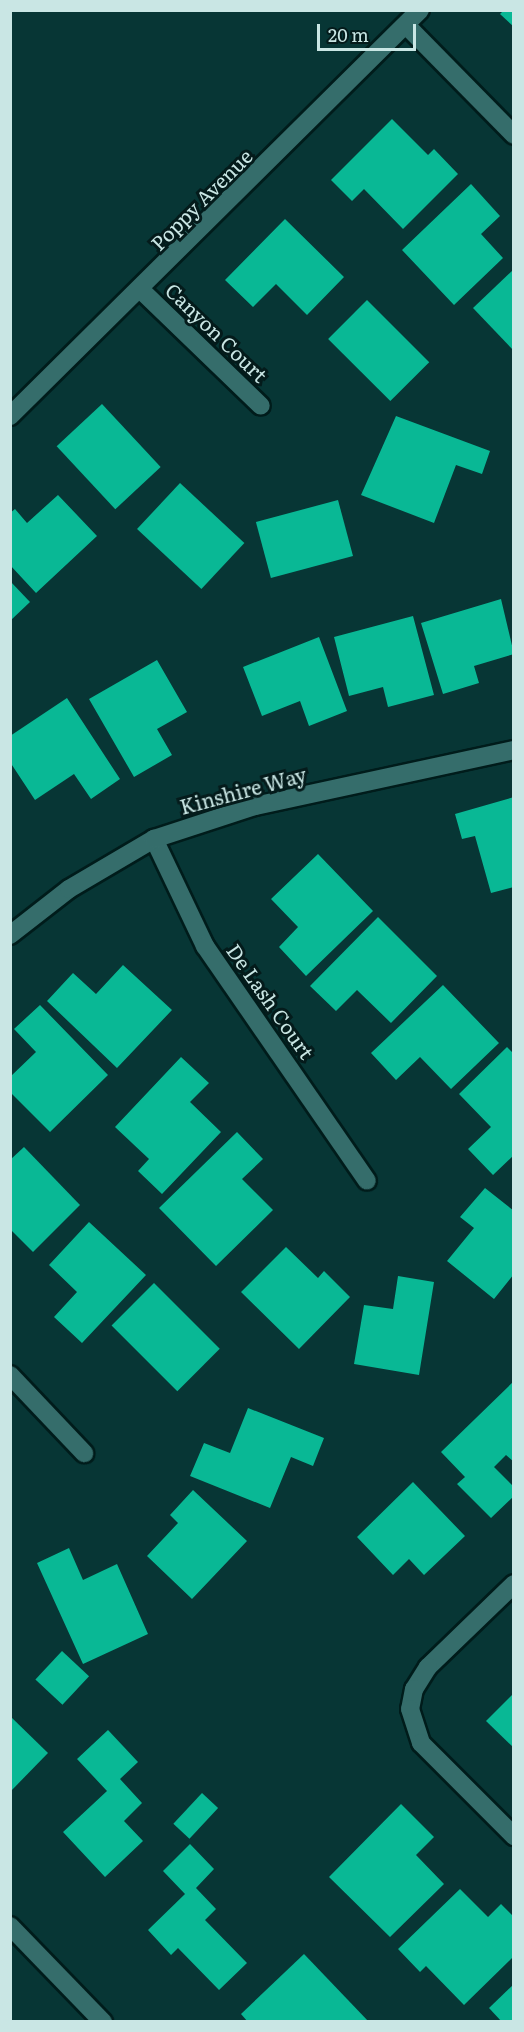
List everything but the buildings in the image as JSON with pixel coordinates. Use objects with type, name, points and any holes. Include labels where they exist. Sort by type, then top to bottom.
[{"type":"street","name":"Poppy Avenue","points":[[10,416],[142,291],[420,10]]},
{"type":"street","points":[[406,25],[513,135]]},
{"type":"street","name":"Canyon Court","points":[[142,291],[261,406]]},
{"type":"street","name":"Kinshire Way","points":[[10,935],[69,889],[154,839],[255,806],[513,750]]},
{"type":"street","name":"De Lash Court","points":[[154,839],[205,946],[367,1180]]},
{"type":"street","points":[[10,1375],[84,1453]]},
{"type":"street","points":[[513,1584],[428,1667],[414,1689],[410,1709],[421,1743],[513,1836]]},
{"type":"street","points":[[10,1926],[103,2022]]}]
